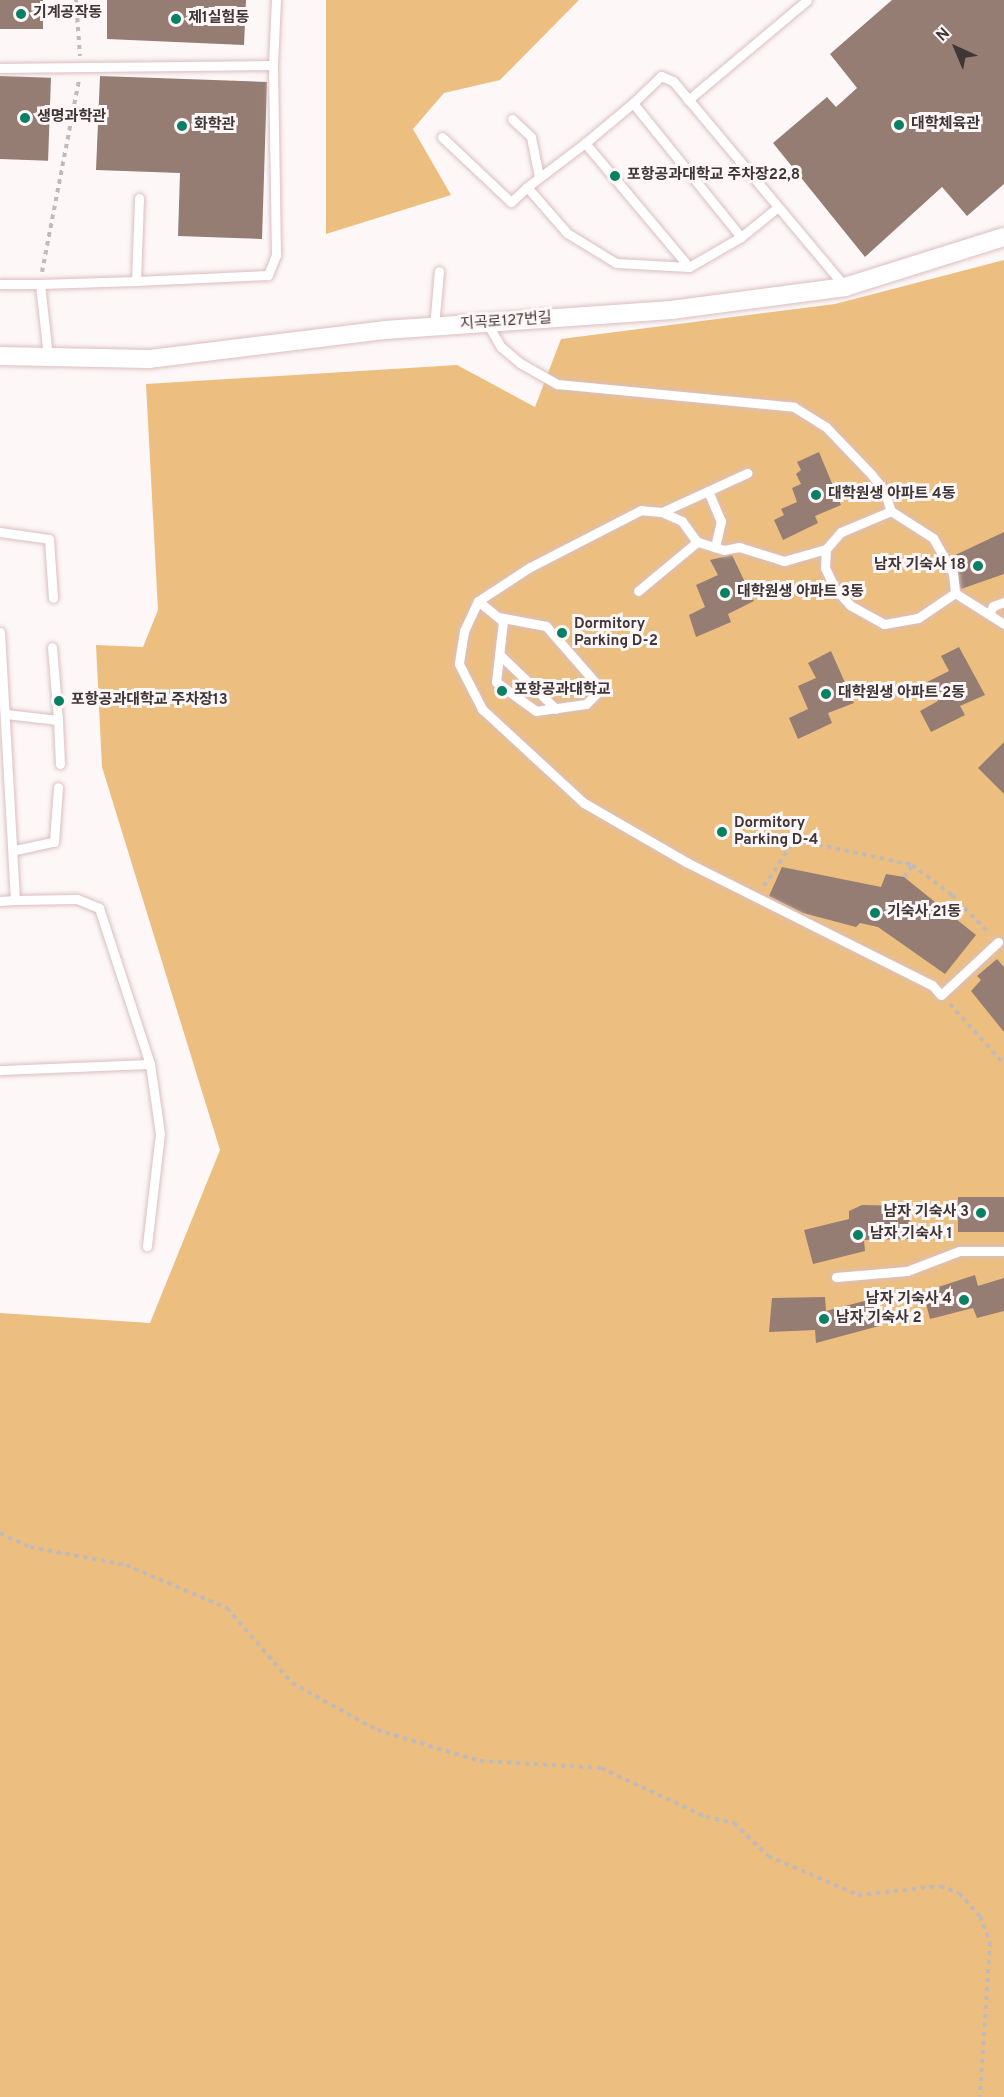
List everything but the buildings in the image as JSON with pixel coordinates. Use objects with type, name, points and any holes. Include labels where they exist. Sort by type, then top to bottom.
[{"type":"street","name":"지곡로127번길","points":[[0,356],[149,359],[434,327],[671,310],[845,286],[1004,237]]},
{"type":"lane","points":[[0,284],[268,275],[276,255],[273,64],[276,0]]},
{"type":"lane","points":[[688,100],[807,0]]},
{"type":"lane","points":[[0,68],[81,69],[273,64]]},
{"type":"lane","points":[[442,136],[511,202],[633,103],[662,76],[673,81],[845,286]]},
{"type":"lane","points":[[633,103],[741,237]]},
{"type":"lane","points":[[512,119],[531,137],[539,177]]},
{"type":"lane","points":[[585,143],[689,267]]},
{"type":"lane","points":[[527,187],[567,233],[616,263],[689,267],[741,237],[778,207]]},
{"type":"lane","points":[[136,281],[139,198]]},
{"type":"lane","points":[[434,327],[439,271]]},
{"type":"lane","points":[[40,284],[48,357]]},
{"type":"lane","points":[[487,323],[501,347],[519,363],[557,384],[794,407],[826,427],[871,474],[884,490],[891,511],[933,538],[953,573],[955,593]]},
{"type":"lane","points":[[662,512],[747,473]]},
{"type":"lane","points":[[708,491],[721,521],[715,547]]},
{"type":"lane","points":[[891,511],[841,532],[826,549],[784,561],[760,552],[715,547],[697,542],[682,521],[662,512],[641,510],[530,567],[478,601],[464,631],[459,664],[482,709],[584,803],[758,899],[932,985],[941,995],[998,942]]},
{"type":"lane","points":[[0,532],[49,539],[53,598]]},
{"type":"lane","points":[[638,591],[697,542]]},
{"type":"lane","points":[[826,549],[825,568],[834,587],[873,620],[884,624],[918,618],[955,593]]},
{"type":"lane","points":[[955,593],[1004,624]]},
{"type":"lane","points":[[478,601],[498,617],[503,621],[496,682],[536,711],[586,704],[602,689],[546,626],[498,617]]},
{"type":"lane","points":[[989,614],[993,606],[1004,602]]},
{"type":"lane","points":[[0,632],[15,850],[15,900]]},
{"type":"lane","points":[[52,647],[60,764]]},
{"type":"lane","points":[[499,654],[556,708]]},
{"type":"lane","points":[[6,714],[58,720]]},
{"type":"lane","points":[[15,850],[54,842],[58,787]]},
{"type":"lane","points":[[0,901],[77,898],[99,908],[150,1064],[160,1133],[147,1246]]},
{"type":"lane","points":[[0,1070],[150,1064]]},
{"type":"lane","points":[[836,1277],[908,1270],[960,1251],[1004,1251]]},
{"type":"path","points":[[40,284],[81,69],[76,0]]},
{"type":"path","points":[[783,837],[793,842],[912,865],[952,895],[998,942]]},
{"type":"path","points":[[758,899],[771,868],[793,842]]},
{"type":"path","points":[[904,878],[912,865]]},
{"type":"path","points":[[941,995],[1004,1064]]},
{"type":"path","points":[[0,1533],[30,1547],[126,1565],[227,1608],[292,1683],[376,1730],[480,1761],[601,1768],[655,1796],[734,1823],[768,1856],[858,1895],[940,1886],[959,1893],[980,1916],[990,1942],[980,2097]]},
{"type":"shaded area","points":[[326,0],[579,0],[500,80],[444,93],[413,129],[451,195],[326,234]]},
{"type":"shaded area","name":"포항공과대학교","points":[[1004,260],[1004,2097],[0,2097],[0,1313],[150,1323],[220,1150],[102,767],[96,645],[143,647],[158,610],[146,384],[457,365],[535,407],[561,339],[835,304]]},
{"type":"place","name":"기계공작동","points":[[21,14]]},
{"type":"place","name":"제1실험동","points":[[176,19]]},
{"type":"place","name":"생명과학관","points":[[25,118]]},
{"type":"place","name":"대학체육관","points":[[899,125]]},
{"type":"place","name":"화학관","points":[[182,126]]},
{"type":"place","name":"포항공과대학교 주차장22,8","points":[[615,176]]},
{"type":"place","name":"대학원생 아파트 4동","points":[[816,495]]},
{"type":"place","name":"남자 기숙사 18","points":[[978,566]]},
{"type":"place","name":"대학원생 아파트 3동","points":[[725,593]]},
{"type":"place","name":"Dormitory Parking D-2","points":[[562,633]]},
{"type":"place","name":"포항공과대학교","points":[[502,691]]},
{"type":"place","name":"대학원생 아파트 2동","points":[[826,694]]},
{"type":"place","name":"포항공과대학교 주차장13","points":[[59,701]]},
{"type":"place","name":"Dormitory Parking D-4","points":[[722,832]]},
{"type":"place","name":"기숙사 21동","points":[[875,913]]},
{"type":"place","name":"남자 기숙사 3","points":[[981,1213]]},
{"type":"place","name":"남자 기숙사 1","points":[[858,1235]]},
{"type":"place","name":"남자 기숙사 4","points":[[964,1300]]},
{"type":"place","name":"남자 기숙사 2","points":[[824,1319]]}]
